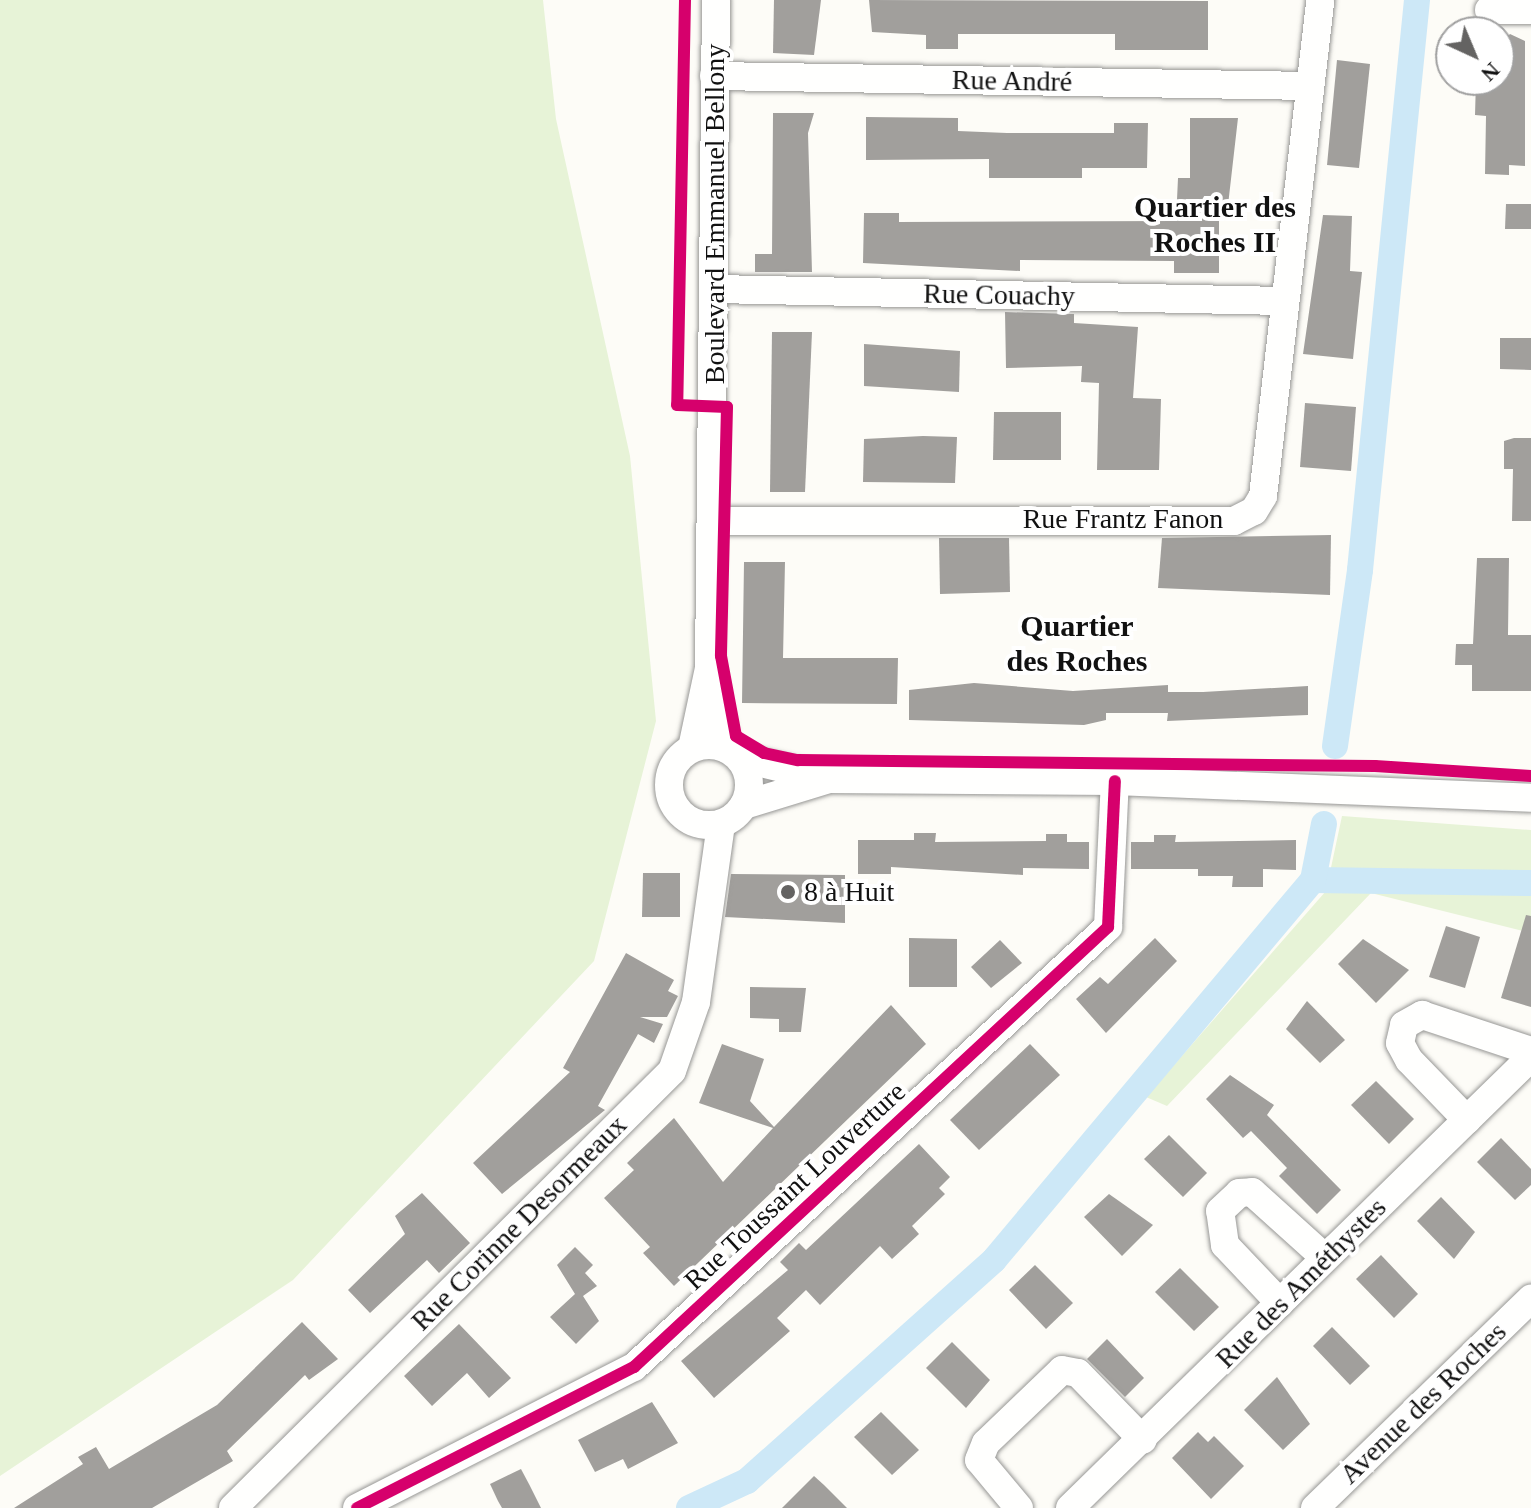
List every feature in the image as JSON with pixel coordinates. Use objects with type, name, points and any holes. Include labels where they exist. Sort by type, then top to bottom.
[{"type":"street","name":"Boulevard Emmanuel Bellony","points":[[692,748],[709,668],[713,521],[716,0]]},
{"type":"street","name":"Rue Frantz Fanon","points":[[713,521],[1234,521],[1263,496],[1320,0]]},
{"type":"street","points":[[1489,10],[1531,10]]},
{"type":"street","name":"Rue André","points":[[714,76],[1309,86]]},
{"type":"street","name":"Rue Couachy","points":[[715,289],[1283,301]]},
{"type":"street","name":"Boulevard Emmanuel Bellony","points":[[709,668],[733,753]]},
{"type":"street","points":[[827,779],[744,805],[707,823],[670,792],[670,775],[692,748],[733,753],[827,779],[1115,781],[1531,798]]},
{"type":"street","points":[[733,753],[749,774],[744,805]]},
{"type":"street","name":"Rue Toussaint Louverture","points":[[357,1508],[634,1367],[1108,927],[1115,781]]},
{"type":"street","name":"Rue Corinne Desormeaux","points":[[233,1508],[672,1071],[696,1002],[710,886],[707,823]]},
{"type":"street","points":[[1467,1120],[1409,1060],[1400,1043],[1404,1025],[1422,1015],[1531,1054]]},
{"type":"street","name":"Rue des Améthystes","points":[[1070,1508],[1143,1440],[1531,1054]]},
{"type":"street","points":[[1280,1303],[1225,1245],[1220,1211],[1239,1193],[1252,1192],[1325,1258]]},
{"type":"street","name":"Avenue des Roches","points":[[1315,1508],[1531,1299]]},
{"type":"street","points":[[1019,1508],[979,1460],[986,1443],[1062,1370],[1078,1373],[1143,1440]]},
{"type":"green space","points":[[0,0],[543,0],[556,119],[630,456],[656,721],[594,961],[293,1280],[0,1476]]},
{"type":"green space","points":[[1342,816],[1531,830],[1531,933],[1371,893],[1167,1106],[1146,1097],[1326,891]]},
{"type":"building","points":[[774,0],[821,0],[814,55],[773,53]]},
{"type":"building","points":[[869,0],[1208,1],[1208,50],[1115,50],[1115,34],[958,34],[958,49],[926,49],[926,35],[872,32]]},
{"type":"building","points":[[1515,36],[1525,41],[1525,166],[1509,165],[1509,175],[1485,174],[1486,116],[1475,115],[1476,96],[1515,96]]},
{"type":"building","points":[[1337,60],[1370,64],[1359,168],[1327,165]]},
{"type":"building","points":[[773,113],[814,113],[808,133],[812,272],[755,272],[755,254],[772,254]]},
{"type":"building","points":[[866,117],[958,118],[958,131],[1007,133],[1114,133],[1114,123],[1148,123],[1147,168],[1082,168],[1082,178],[989,178],[989,159],[866,160]]},
{"type":"building","points":[[1190,118],[1238,118],[1227,214],[1219,213],[1219,273],[1174,273],[1174,261],[1020,260],[1020,271],[863,263],[864,213],[899,213],[899,222],[1176,221],[1178,178],[1190,178]]},
{"type":"building","points":[[1506,204],[1531,204],[1531,229],[1505,229]]},
{"type":"building","points":[[1323,215],[1352,216],[1350,271],[1362,272],[1353,359],[1303,354]]},
{"type":"building","points":[[1005,312],[1074,314],[1074,323],[1138,327],[1133,398],[1161,399],[1159,470],[1097,470],[1099,383],[1081,382],[1082,366],[1006,368]]},
{"type":"building","points":[[772,332],[812,332],[805,492],[770,492]]},
{"type":"building","points":[[1500,338],[1531,338],[1531,370],[1500,369]]},
{"type":"building","points":[[864,344],[960,351],[959,392],[864,386]]},
{"type":"building","points":[[1305,403],[1356,407],[1351,471],[1300,467]]},
{"type":"building","points":[[994,412],[1061,412],[1061,460],[993,460]]},
{"type":"building","points":[[957,437],[955,483],[863,482],[864,439]]},
{"type":"building","points":[[1531,438],[1531,521],[1512,521],[1513,469],[1504,469],[1504,441]]},
{"type":"building","points":[[1331,535],[1330,595],[1158,588],[1162,538]]},
{"type":"building","points":[[939,538],[1009,538],[1010,592],[940,594]]},
{"type":"building","points":[[1477,558],[1509,558],[1508,635],[1531,635],[1531,691],[1472,691],[1472,665],[1455,665],[1456,644],[1473,644]]},
{"type":"building","points":[[744,562],[785,562],[783,658],[898,658],[897,704],[742,703]]},
{"type":"building","points":[[974,683],[1073,691],[1168,685],[1168,692],[1308,686],[1308,715],[1167,721],[1168,713],[1106,713],[1106,720],[1084,725],[909,720],[909,690]]},
{"type":"building","points":[[914,833],[936,833],[935,842],[1046,841],[1046,834],[1067,834],[1067,842],[1089,842],[1089,869],[1023,868],[1023,875],[891,867],[891,874],[858,874],[858,840],[914,840]]},
{"type":"building","points":[[1154,835],[1176,835],[1175,842],[1296,840],[1296,870],[1263,869],[1263,887],[1232,887],[1233,876],[1198,876],[1198,869],[1131,869],[1131,842],[1154,842]]},
{"type":"building","points":[[643,873],[680,873],[680,917],[642,917]]},
{"type":"building","points":[[731,874],[845,875],[845,923],[725,917]]},
{"type":"building","points":[[1526,915],[1531,916],[1531,1007],[1501,998]]},
{"type":"building","points":[[1446,926],[1480,937],[1465,988],[1429,977]]},
{"type":"building","points":[[909,938],[957,939],[957,987],[909,987]]},
{"type":"building","points":[[1155,938],[1177,961],[1106,1033],[1076,999],[1100,977],[1108,984]]},
{"type":"building","points":[[1363,939],[1409,970],[1376,1003],[1338,964]]},
{"type":"building","points":[[1000,940],[1022,963],[991,988],[971,967]]},
{"type":"building","points":[[626,953],[674,980],[668,991],[678,996],[667,1017],[640,1017],[663,1024],[654,1043],[638,1034],[598,1106],[605,1110],[502,1194],[473,1163],[570,1072],[563,1068]]},
{"type":"building","points":[[750,987],[806,988],[801,1032],[779,1032],[779,1019],[750,1018]]},
{"type":"building","points":[[1307,1001],[1345,1040],[1320,1063],[1286,1029]]},
{"type":"building","points":[[891,1005],[926,1044],[674,1286],[643,1253],[650,1247],[604,1198],[634,1170],[627,1163],[674,1118],[723,1182],[773,1128],[699,1103],[722,1044],[764,1059],[750,1101],[774,1127]]},
{"type":"building","points":[[1030,1044],[1060,1075],[979,1150],[950,1120]]},
{"type":"building","points":[[1230,1075],[1274,1105],[1267,1115],[1341,1190],[1317,1214],[1279,1176],[1287,1168],[1251,1131],[1243,1138],[1206,1099]]},
{"type":"building","points":[[1376,1081],[1414,1119],[1389,1144],[1351,1105]]},
{"type":"building","points":[[1169,1135],[1207,1173],[1183,1197],[1144,1159]]},
{"type":"building","points":[[1501,1138],[1531,1169],[1531,1185],[1515,1200],[1477,1162]]},
{"type":"building","points":[[919,1144],[950,1177],[939,1188],[945,1194],[912,1226],[919,1234],[892,1259],[880,1246],[820,1305],[806,1290],[777,1318],[790,1331],[714,1398],[681,1361],[788,1270],[780,1262],[799,1243],[806,1250]]},
{"type":"building","points":[[422,1193],[470,1243],[439,1273],[427,1260],[370,1313],[348,1290],[405,1234],[395,1216]]},
{"type":"building","points":[[1109,1194],[1153,1225],[1122,1256],[1084,1217]]},
{"type":"building","points":[[1441,1197],[1475,1232],[1454,1259],[1417,1221]]},
{"type":"building","points":[[575,1247],[593,1265],[585,1273],[597,1286],[583,1296],[599,1321],[576,1344],[550,1317],[575,1294],[557,1265]]},
{"type":"building","points":[[1381,1255],[1418,1294],[1394,1318],[1356,1279]]},
{"type":"building","points":[[1035,1265],[1073,1303],[1046,1329],[1009,1290]]},
{"type":"building","points":[[1180,1268],[1219,1307],[1194,1331],[1155,1292]]},
{"type":"building","points":[[302,1322],[338,1359],[309,1380],[305,1375],[227,1451],[233,1461],[152,1508],[14,1508],[83,1464],[78,1457],[96,1447],[109,1469],[217,1405]]},
{"type":"building","points":[[459,1324],[511,1378],[489,1398],[467,1373],[432,1406],[404,1376]]},
{"type":"building","points":[[1332,1327],[1370,1366],[1350,1385],[1313,1346]]},
{"type":"building","points":[[1107,1339],[1144,1378],[1125,1397],[1087,1359]]},
{"type":"building","points":[[952,1342],[990,1380],[966,1408],[926,1368]]},
{"type":"building","points":[[1277,1377],[1310,1424],[1283,1450],[1244,1410]]},
{"type":"building","points":[[652,1402],[678,1443],[628,1469],[623,1459],[595,1472],[578,1440]]},
{"type":"building","points":[[881,1412],[919,1450],[892,1475],[854,1437]]},
{"type":"building","points":[[1198,1432],[1208,1442],[1214,1436],[1244,1466],[1211,1499],[1172,1458]]},
{"type":"building","points":[[521,1469],[541,1508],[502,1508],[498,1501],[490,1484]]},
{"type":"building","points":[[814,1476],[824,1485],[847,1508],[782,1508]]},
{"type":"waterway","points":[[1335,746],[1360,570],[1417,0]]},
{"type":"waterway","points":[[689,1508],[747,1481],[994,1260],[1313,880],[1324,824]]},
{"type":"waterway","points":[[1313,880],[1531,883]]},
{"type":"cycle path","points":[[685,0],[677,405],[727,407],[721,656],[736,736],[764,753],[798,760],[1375,766],[1531,776]]},
{"type":"cycle path","points":[[357,1508],[634,1367],[1108,927],[1115,781]]},
{"type":"place","name":"8 à Huit","points":[[788,892]]},
{"type":"district","name":"Quartier des Roches II","points":[[1215,224]]},
{"type":"district","name":"Quartier des Roches","points":[[1077,643]]}]
